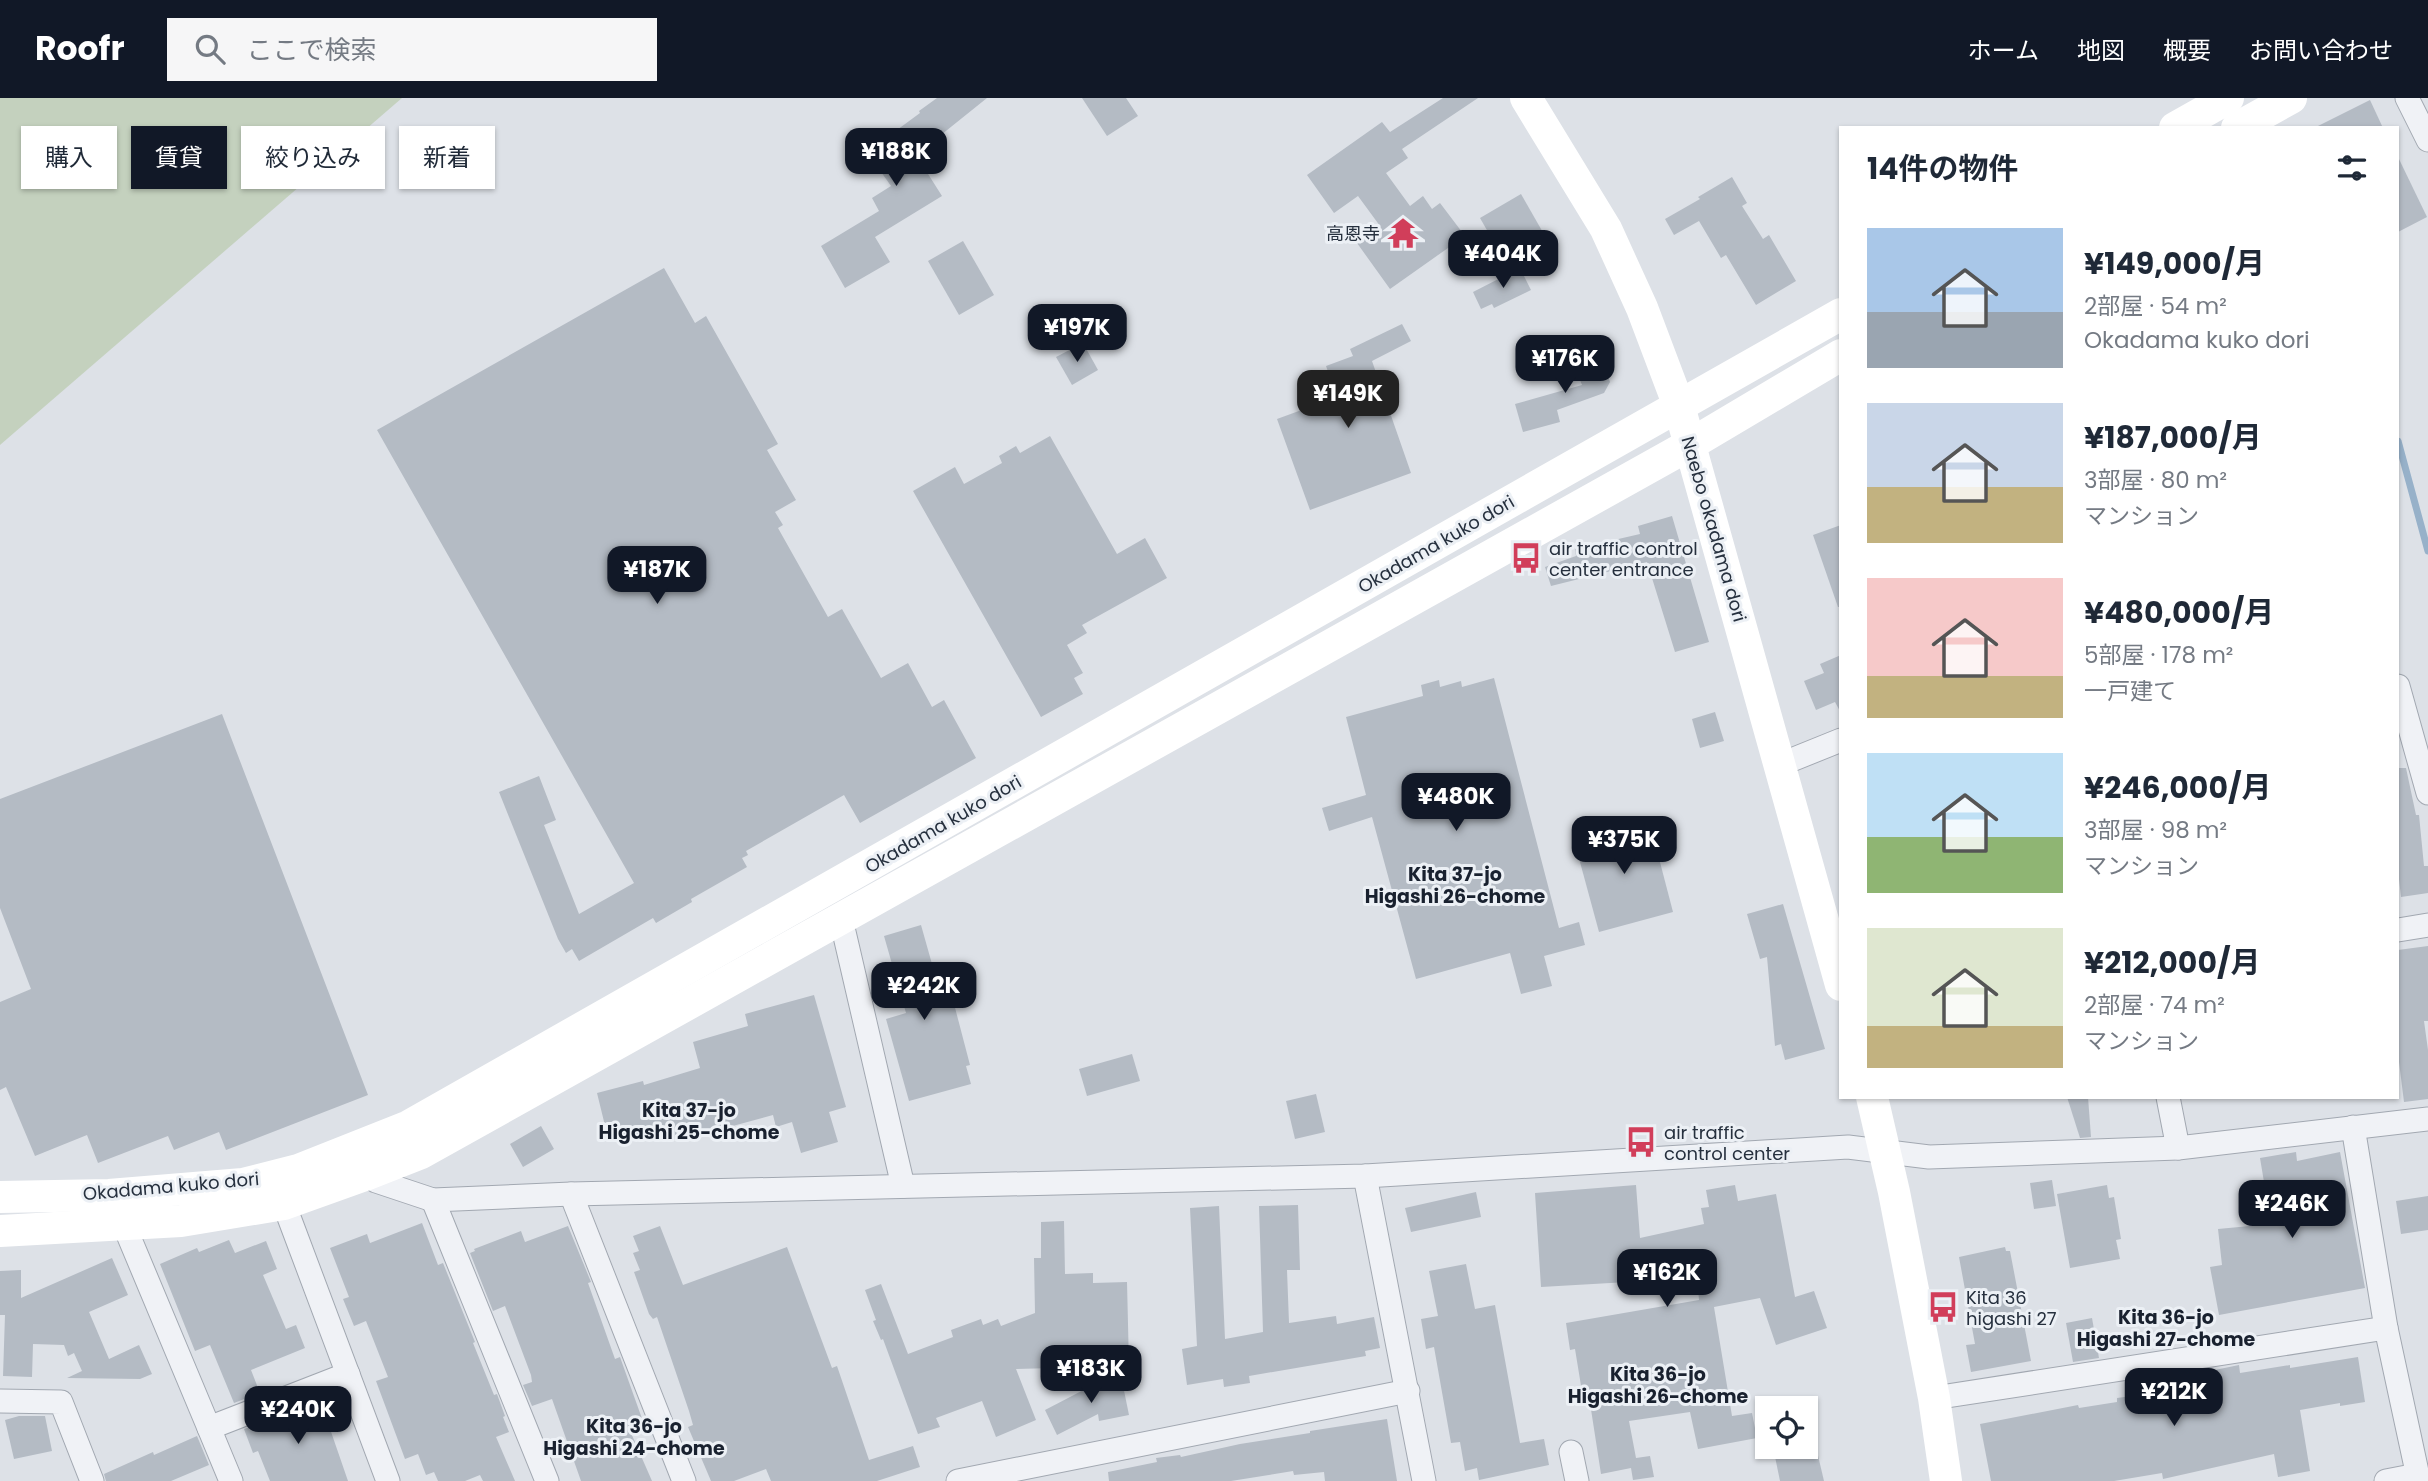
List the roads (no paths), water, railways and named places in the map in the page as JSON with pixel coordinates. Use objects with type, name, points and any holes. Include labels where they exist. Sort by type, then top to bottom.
[{"type":"main road","name":"Naebo okadama dori","points":[[1527,98],[1606,229],[1642,308],[1679,406],[1839,978]]},
{"type":"main road","points":[[2241,126],[2291,98]]},
{"type":"main road","points":[[2179,126],[2216,105]]},
{"type":"main road","name":"Okadama kuko dori","points":[[0,1197],[109,1195],[243,1184],[298,1170],[409,1126],[1839,315]]},
{"type":"main road","name":"Okadama kuko dori","points":[[0,1231],[181,1221],[284,1204],[421,1153],[1690,444],[1839,356]]},
{"type":"main road","points":[[1872,1099],[1934,1398],[1946,1481]]},
{"type":"street","points":[[2407,98],[2428,140]]},
{"type":"street","points":[[2399,694],[2407,754],[2428,793]]},
{"type":"street","points":[[1779,765],[1839,741]]},
{"type":"street","points":[[841,919],[903,1186]]},
{"type":"street","points":[[2399,930],[2428,925]]},
{"type":"street","points":[[2168,1099],[2178,1148]]},
{"type":"street","points":[[341,1153],[365,1175],[376,1181],[433,1200],[571,1194],[1365,1176],[1848,1147],[1929,1157],[2178,1148],[2428,1119]]},
{"type":"street","points":[[2353,1127],[2386,1328],[2418,1478],[2386,1481]]},
{"type":"street","points":[[1365,1176],[1424,1481]]},
{"type":"street","points":[[264,1178],[284,1204],[388,1481]]},
{"type":"street","points":[[571,1194],[684,1481]]},
{"type":"street","points":[[109,1195],[125,1224],[231,1481]]},
{"type":"street","points":[[433,1200],[547,1481]]},
{"type":"street","points":[[1934,1398],[2386,1328]]},
{"type":"street","points":[[209,1428],[348,1374]]},
{"type":"street","points":[[958,1481],[1408,1391]]},
{"type":"street","points":[[0,1401],[61,1402],[92,1481]]},
{"type":"street","points":[[1572,1452],[1577,1481]]},
{"type":"waterway","points":[[2399,445],[2428,551]]},
{"type":"place","name":"高恩寺","points":[[1403,233]]},
{"type":"place","name":"air traffic control center entrance","points":[[1526,558]]},
{"type":"place","name":"air traffic control center","points":[[1641,1142]]},
{"type":"place","name":"Kita 36 higashi 27","points":[[1943,1307]]},
{"type":"district","name":"Kita 37-jo Higashi 26-chome","points":[[1455,885]]},
{"type":"district","name":"Kita 37-jo Higashi 25-chome","points":[[689,1121]]},
{"type":"district","name":"Kita 36-jo Higashi 27-chome","points":[[2166,1328]]},
{"type":"district","name":"Kita 36-jo Higashi 26-chome","points":[[1658,1385]]},
{"type":"district","name":"Kita 36-jo Higashi 24-chome","points":[[634,1437]]}]
